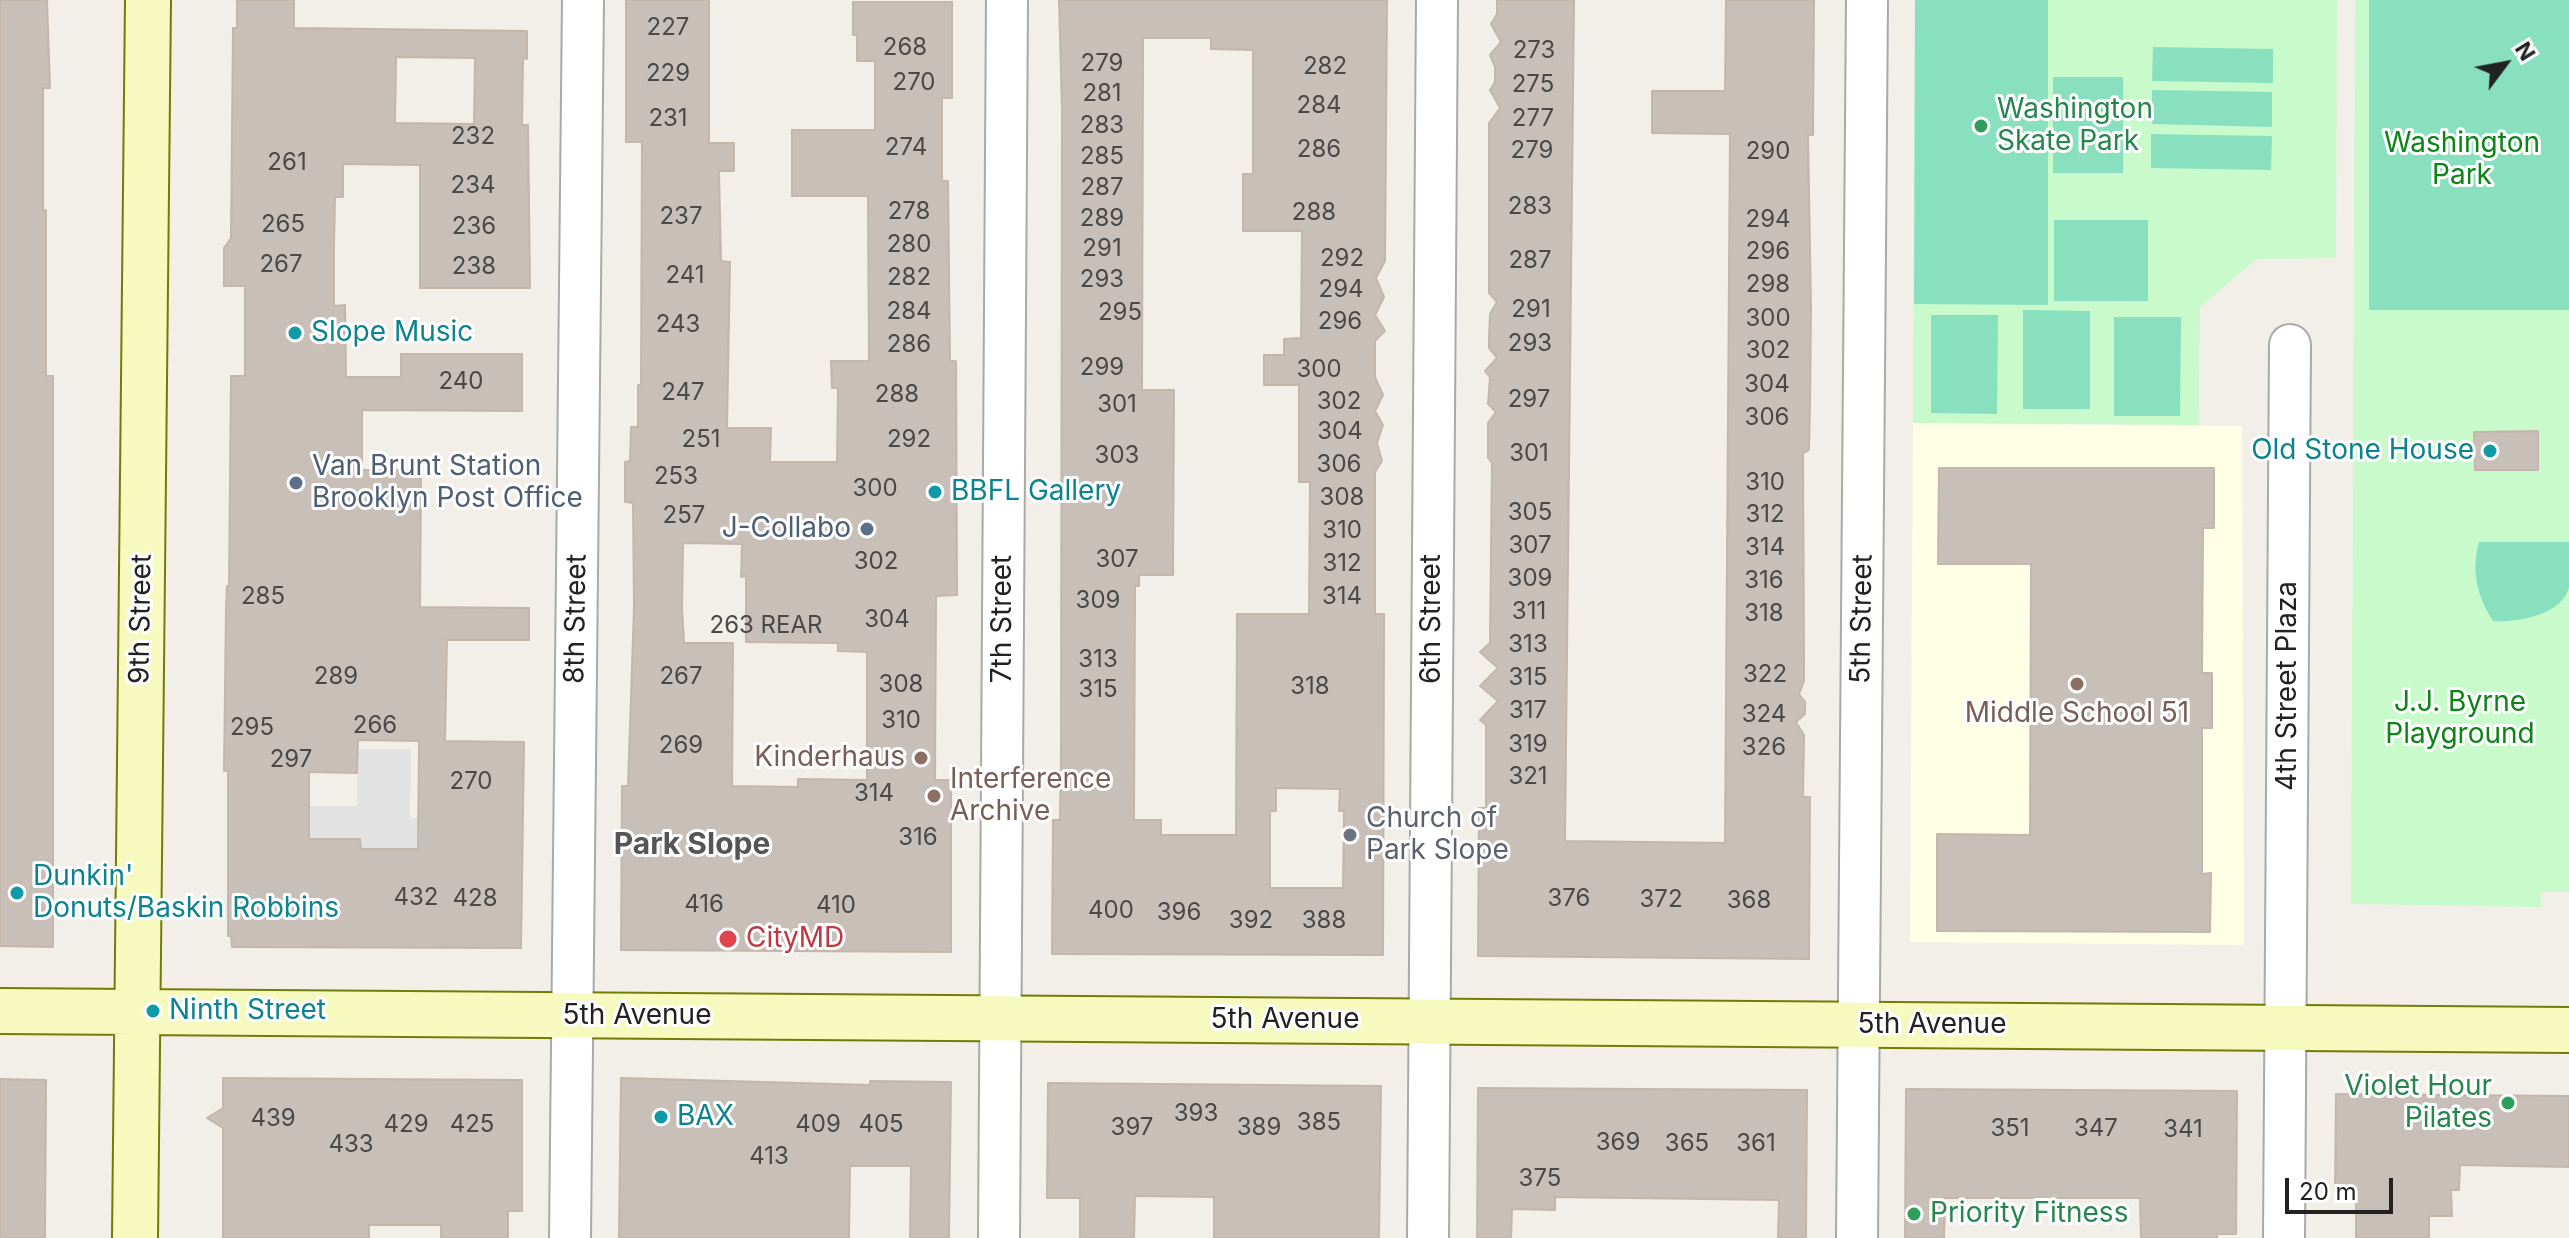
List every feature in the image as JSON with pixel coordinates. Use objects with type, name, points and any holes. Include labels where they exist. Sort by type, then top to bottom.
[{"type":"street","name":"9th Street","points":[[135,1238],[148,0]]},
{"type":"street","name":"8th Street","points":[[570,1238],[583,0]]},
{"type":"street","name":"7th Street","points":[[999,1238],[1007,0]]},
{"type":"street","name":"6th Street","points":[[1428,1238],[1437,0]]},
{"type":"street","name":"5th Street","points":[[1857,1238],[1867,0]]},
{"type":"street","name":"4th Street Plaza","points":[[2284,1238],[2290,345]]},
{"type":"street","name":"5th Avenue","points":[[0,1011],[2569,1030]]},
{"type":"shaded area","name":"Middle School 51","points":[[1913,423],[2242,426],[2244,945],[1910,942]]},
{"type":"shaded area","points":[[358,749],[411,749],[410,818],[511,817],[490,849],[361,849],[360,839],[309,839],[309,806],[357,806]]},
{"type":"green space","name":"Washington Park","points":[[1915,0],[2337,0],[2336,258],[2257,259],[2200,307],[2199,425],[1913,423]]},
{"type":"green space","name":"Washington Skate Park","points":[[1915,0],[2048,0],[2048,305],[1914,304]]},
{"type":"green space","name":"J.J. Byrne Playground","points":[[2355,0],[2569,0],[2569,892],[2541,892],[2541,907],[2351,904]]},
{"type":"green space","points":[[2369,0],[2569,0],[2569,310],[2369,310]]},
{"type":"green space","points":[[2153,47],[2273,49],[2273,83],[2152,81]]},
{"type":"green space","points":[[2053,77],[2123,77],[2123,173],[2053,173]]},
{"type":"green space","points":[[2152,90],[2272,92],[2272,127],[2152,124]]},
{"type":"green space","points":[[2151,134],[2272,136],[2271,170],[2151,168]]},
{"type":"green space","points":[[2054,220],[2148,220],[2148,301],[2054,301]]},
{"type":"green space","points":[[2023,310],[2090,311],[2090,409],[2023,409]]},
{"type":"green space","points":[[1931,315],[1998,315],[1997,414],[1931,413]]},
{"type":"green space","points":[[2114,317],[2181,317],[2180,416],[2114,416]]},
{"type":"green space","points":[[2479,542],[2569,542],[2569,587],[2565,597],[2548,611],[2526,619],[2493,621],[2477,583]]},
{"type":"building","points":[[0,0],[47,0],[50,88],[43,88],[43,211],[46,210],[46,376],[53,376],[53,947],[0,946]]},
{"type":"building","points":[[237,0],[294,0],[294,28],[527,31],[527,59],[523,58],[522,125],[528,125],[530,288],[420,288],[420,165],[343,164],[343,197],[335,197],[334,245],[334,306],[345,305],[346,377],[401,377],[401,354],[522,354],[522,411],[362,410],[362,470],[421,470],[420,607],[529,608],[529,640],[447,640],[445,741],[524,742],[521,948],[232,947],[231,936],[228,936],[228,771],[224,771],[231,376],[245,376],[245,286],[224,286],[224,248],[231,238],[233,28],[237,28]],"holes":[[[396,57],[475,58],[474,124],[395,123]],[[358,740],[419,741],[418,849],[361,849],[360,839],[309,839],[309,772],[357,773]]]},
{"type":"building","points":[[626,0],[709,0],[709,143],[734,143],[734,171],[719,171],[721,261],[730,262],[727,428],[771,428],[770,462],[837,462],[838,388],[832,388],[831,361],[869,361],[868,196],[792,196],[792,130],[875,130],[875,61],[857,61],[853,2],[952,2],[952,98],[942,98],[942,181],[948,181],[950,361],[956,361],[957,595],[936,596],[935,780],[951,780],[951,952],[621,950],[622,786],[628,786],[634,607],[633,503],[625,502],[625,462],[630,461],[631,427],[638,427],[638,385],[641,385],[642,142],[626,142]],"holes":[[[683,543],[742,544],[741,577],[746,576],[746,642],[838,643],[838,651],[867,652],[867,780],[798,779],[798,787],[732,786],[733,643],[684,643]]]},
{"type":"building","points":[[1059,0],[1387,0],[1385,261],[1376,278],[1384,297],[1375,315],[1385,331],[1375,341],[1375,377],[1383,395],[1375,411],[1383,425],[1377,443],[1382,461],[1375,472],[1375,614],[1384,614],[1383,955],[1052,954],[1053,820],[1060,820],[1061,762],[1062,109]],"holes":[[[1143,38],[1211,38],[1211,49],[1253,50],[1253,174],[1243,174],[1243,231],[1302,231],[1301,338],[1284,339],[1284,355],[1264,355],[1264,385],[1299,385],[1299,482],[1310,482],[1309,614],[1237,614],[1236,835],[1161,835],[1161,820],[1134,820],[1135,586],[1139,586],[1139,575],[1173,575],[1174,390],[1142,390]],[[1276,788],[1340,789],[1339,811],[1344,811],[1343,888],[1270,888],[1270,811],[1276,811]]]},
{"type":"building","points":[[1497,0],[1574,0],[1565,841],[1725,843],[1730,134],[1652,133],[1652,91],[1725,91],[1726,0],[1814,0],[1813,135],[1808,135],[1810,405],[1809,450],[1803,453],[1804,681],[1799,694],[1805,702],[1805,714],[1796,722],[1804,735],[1803,797],[1810,797],[1809,959],[1478,956],[1479,808],[1486,808],[1486,725],[1480,720],[1498,701],[1480,686],[1498,668],[1480,652],[1490,643],[1492,463],[1488,458],[1488,423],[1496,412],[1488,404],[1490,377],[1485,371],[1497,358],[1489,348],[1490,314],[1497,302],[1489,293],[1489,123],[1500,108],[1490,90],[1495,82],[1495,67],[1490,55],[1501,42],[1491,24],[1497,14]]},
{"type":"building","name":"Old Stone House","points":[[2538,431],[2538,470],[2475,470],[2474,432]]},
{"type":"building","points":[[1939,468],[2214,468],[2214,528],[2203,528],[2202,673],[2212,673],[2212,728],[2202,728],[2202,874],[2211,873],[2210,932],[1937,931],[1937,834],[2030,835],[2031,564],[1938,564]]},
{"type":"building","points":[[223,1078],[522,1080],[522,1211],[508,1211],[508,1238],[441,1238],[441,1225],[369,1225],[369,1238],[223,1238],[223,1128],[207,1118],[223,1108]]},
{"type":"building","points":[[621,1078],[870,1085],[870,1081],[951,1082],[949,1238],[910,1238],[911,1166],[850,1166],[849,1238],[619,1238]]},
{"type":"building","points":[[0,1079],[46,1080],[45,1238],[0,1238]]},
{"type":"building","points":[[1048,1083],[1381,1086],[1379,1238],[1214,1238],[1214,1197],[1135,1196],[1134,1238],[1080,1238],[1080,1198],[1047,1198]]},
{"type":"building","points":[[1478,1088],[1807,1090],[1806,1238],[1778,1238],[1779,1200],[1555,1197],[1555,1210],[1512,1209],[1511,1238],[1477,1238]]},
{"type":"building","points":[[1906,1089],[2237,1091],[2236,1234],[2217,1234],[2217,1238],[2141,1238],[2140,1198],[1945,1198],[1944,1238],[1905,1238]]},
{"type":"building","points":[[2336,1094],[2569,1096],[2569,1167],[2460,1165],[2459,1190],[2451,1190],[2452,1216],[2429,1216],[2429,1238],[2356,1238],[2356,1190],[2335,1190]]},
{"type":"place","name":"Washington Skate Park","points":[[1981,126]]},
{"type":"place","name":"Slope Music","points":[[295,333]]},
{"type":"place","name":"Old Stone House","points":[[2490,451]]},
{"type":"place","name":"Van Brunt Station Brooklyn Post Office","points":[[296,483]]},
{"type":"place","name":"BBFL Gallery","points":[[935,492]]},
{"type":"place","name":"J-Collabo","points":[[867,529]]},
{"type":"place","name":"Middle School 51","points":[[2077,684]]},
{"type":"place","name":"Kinderhaus","points":[[921,758]]},
{"type":"place","name":"Interference Archive","points":[[934,796]]},
{"type":"place","name":"Church of Park Slope","points":[[1350,835]]},
{"type":"place","name":"Dunkin' Donuts/Baskin Robbins","points":[[17,893]]},
{"type":"place","name":"CityMD","points":[[728,939]]},
{"type":"place","name":"Ninth Street","points":[[153,1011]]},
{"type":"place","name":"Violet Hour Pilates","points":[[2508,1103]]},
{"type":"place","name":"BAX","points":[[661,1117]]},
{"type":"place","name":"Priority Fitness","points":[[1914,1214]]},
{"type":"district","name":"Park Slope","points":[[692,845]]}]
